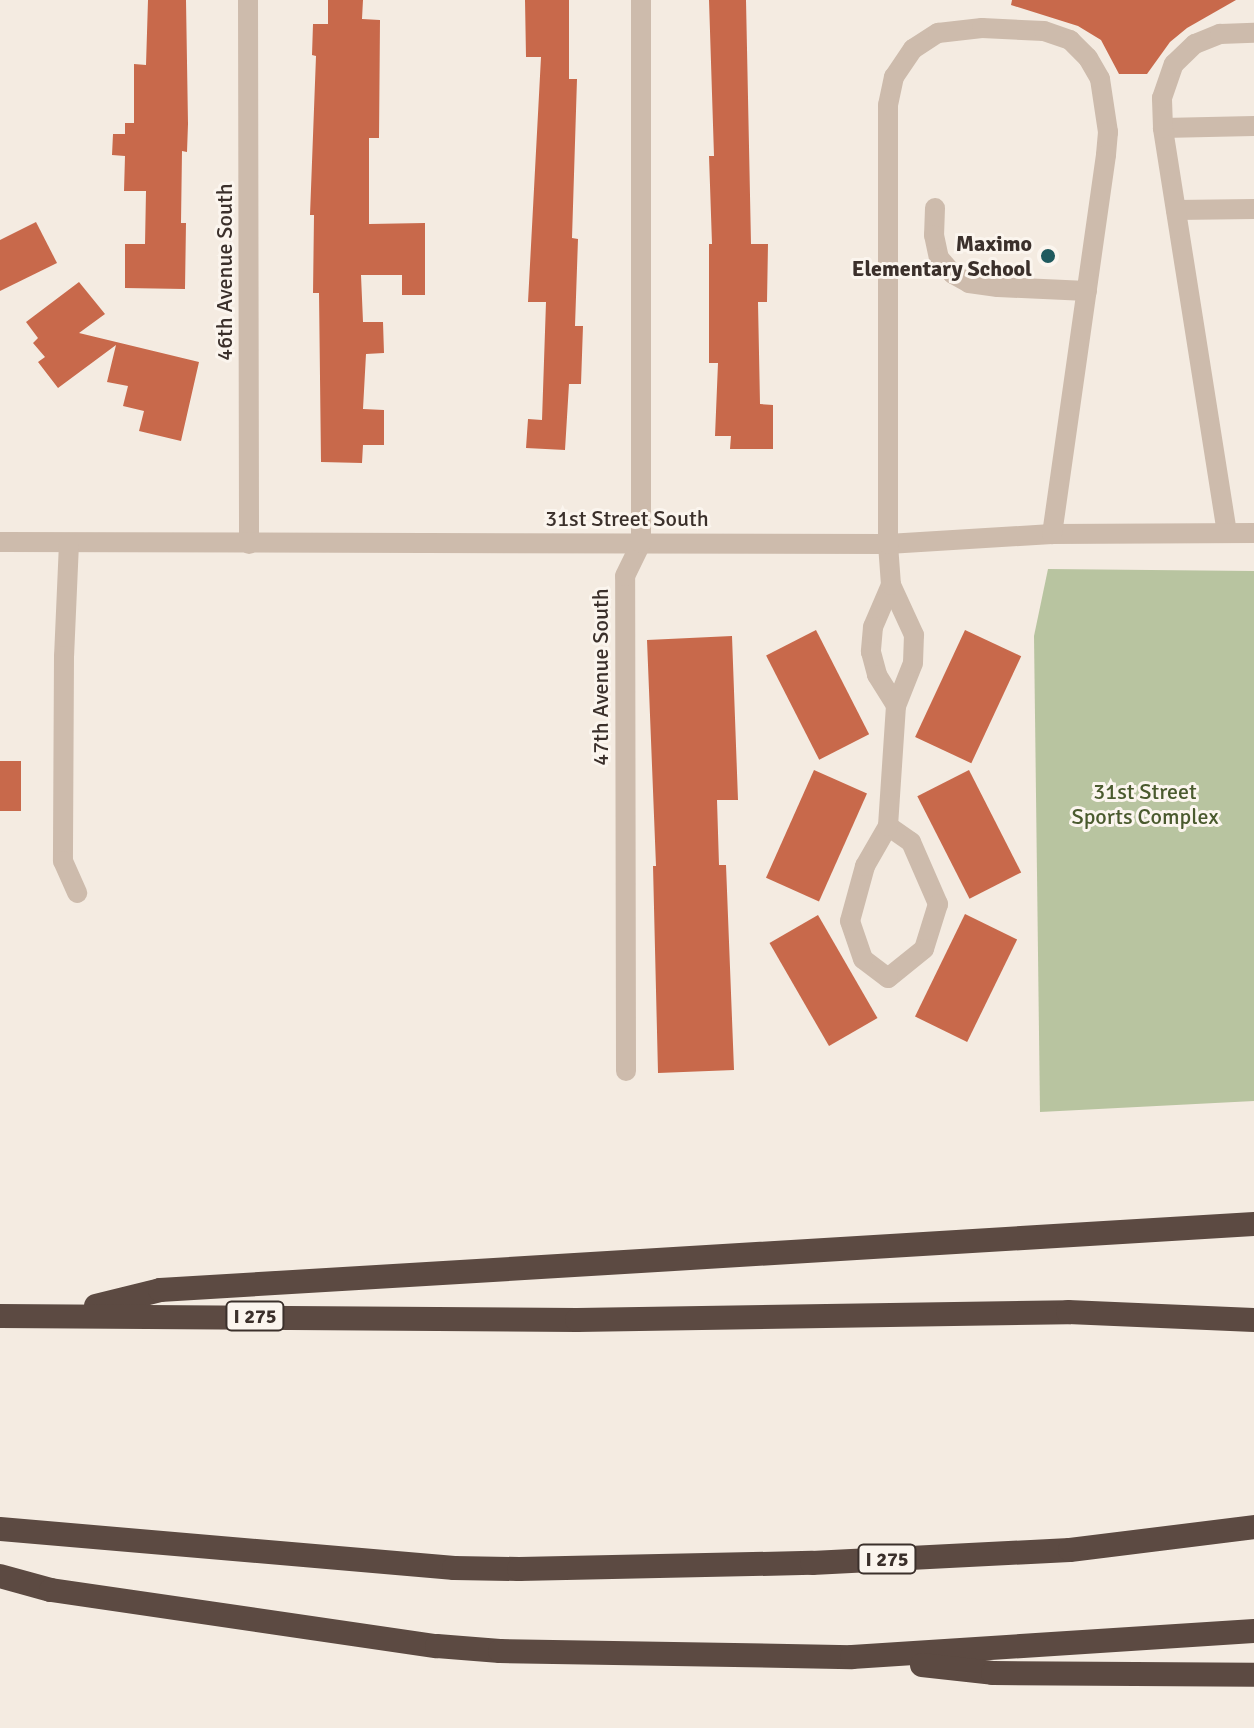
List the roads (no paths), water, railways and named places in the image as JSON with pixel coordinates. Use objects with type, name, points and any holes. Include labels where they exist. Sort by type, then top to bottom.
[{"type":"highway","points":[[63,1314],[160,1290],[1254,1224]]},
{"type":"highway","name":"I 275","points":[[0,1316],[63,1314],[577,1320],[1068,1312],[1254,1320]]},
{"type":"highway","name":"I 275","points":[[0,1529],[454,1568],[519,1569],[812,1563],[1070,1550],[1254,1527]]},
{"type":"highway","points":[[0,1576],[51,1590],[437,1646],[500,1651],[852,1657],[1254,1631]]},
{"type":"highway","points":[[852,1657],[993,1673],[1254,1675]]},
{"type":"street","name":"46th Avenue South","points":[[248,0],[249,544]]},
{"type":"street","name":"47th Avenue South","points":[[626,1071],[625,576],[641,543],[641,0]]},
{"type":"street","points":[[888,826],[911,842],[938,904],[924,949],[888,978],[863,959],[850,921],[865,866],[888,826],[896,706],[913,663],[914,635],[891,585],[888,544],[888,105],[894,77],[913,49],[938,33],[982,28],[1044,31],[1070,40],[1088,58],[1100,79],[1108,132],[1052,534]]},
{"type":"street","points":[[1227,533],[1163,128],[1162,98],[1174,64],[1195,44],[1220,34],[1254,33]]},
{"type":"street","points":[[1163,128],[1254,126]]},
{"type":"street","points":[[935,208],[934,235],[939,258],[953,274],[969,283],[1087,291]]},
{"type":"street","points":[[1176,210],[1254,209]]},
{"type":"street","name":"31st Street South","points":[[0,542],[888,544],[1052,534],[1254,533]]},
{"type":"street","points":[[69,543],[64,656],[63,861],[77,893]]},
{"type":"street","points":[[891,585],[873,627],[871,652],[877,675],[896,706]]},
{"type":"place","name":"Maximo Elementary School","points":[[1048,256]]},
{"type":"park label","name":"31st Street Sports Complex","points":[[1145,804]]}]
